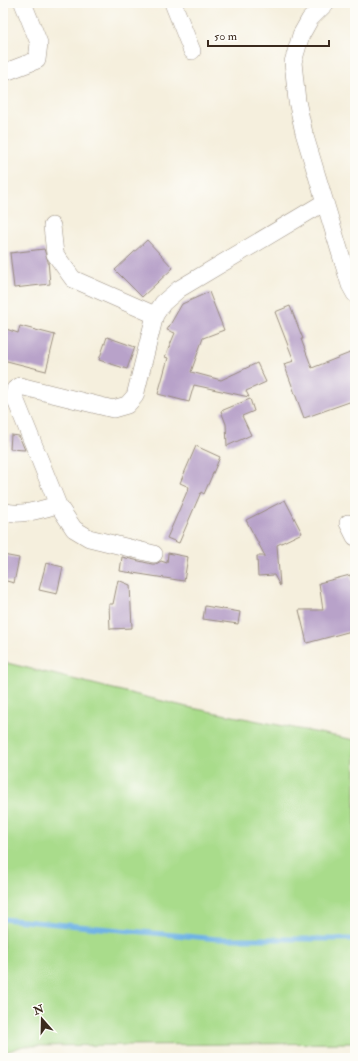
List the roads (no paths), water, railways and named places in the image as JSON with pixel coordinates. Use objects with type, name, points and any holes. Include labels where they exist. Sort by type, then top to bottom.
[{"type":"street","points":[[3,73],[37,60],[39,43],[23,3]]},
{"type":"street","points":[[173,3],[192,52]]},
{"type":"street","points":[[326,3],[310,19],[301,35],[293,62],[297,102],[304,133],[353,287]]},
{"type":"street","points":[[154,554],[89,538],[74,528],[58,505],[14,396],[14,389],[20,386],[113,409],[127,405],[135,396],[155,315],[163,303],[179,289],[325,202]]},
{"type":"street","points":[[52,226],[55,254],[73,279],[155,315]]},
{"type":"street","points":[[3,511],[8,513],[27,513],[58,505]]},
{"type":"waterway","points":[[3,919],[218,939],[355,939]]}]
